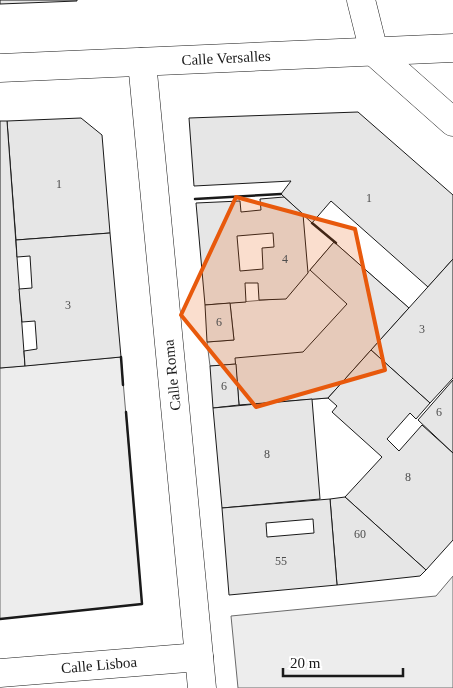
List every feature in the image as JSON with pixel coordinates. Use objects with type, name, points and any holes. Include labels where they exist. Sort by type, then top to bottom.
[{"type":"street","points":[[361,0],[374,52],[453,122]]},
{"type":"street","name":"Calle Versalles","points":[[0,68],[453,48]]},
{"type":"street","name":"Calle Roma","points":[[142,62],[202,688]]},
{"type":"street","name":"Calle Lisboa","points":[[0,673],[199,657]]},
{"type":"highlighted area","points":[[236,197],[355,229],[385,370],[256,407],[181,315]]},
{"type":"shaded area","points":[[334,242],[409,308],[328,398],[239,405],[236,364],[210,366],[207,342],[234,340],[230,303],[286,298]]},
{"type":"shaded area","points":[[121,357],[142,604],[0,619],[0,368]]},
{"type":"shaded area","points":[[453,576],[453,688],[238,688],[231,616],[436,596]]},
{"type":"building","points":[[0,0],[77,0],[77,1],[0,4]]},
{"type":"building","points":[[358,112],[453,195],[453,259],[428,287],[331,201],[312,223],[281,194],[291,181],[194,186],[189,118]]},
{"type":"building","points":[[81,118],[102,135],[110,233],[16,240],[7,121]]},
{"type":"building","points":[[0,121],[7,121],[25,366],[0,368]]},
{"type":"building","points":[[284,197],[303,214],[308,273],[286,299],[259,300],[258,283],[245,283],[246,302],[205,305],[196,203],[240,201],[241,212],[261,210],[260,199]],"holes":[[[273,233],[274,247],[262,248],[263,269],[240,271],[237,236]]]},
{"type":"building","points":[[110,233],[121,357],[25,366],[24,351],[37,349],[35,321],[22,322],[19,289],[32,288],[30,256],[17,257],[16,240]]},
{"type":"building","points":[[334,242],[409,308],[328,398],[239,405],[235,358],[303,352],[347,304],[310,270]]},
{"type":"building","points":[[453,259],[453,378],[430,403],[371,350]]},
{"type":"building","points":[[230,303],[234,340],[207,342],[205,305]]},
{"type":"building","points":[[371,350],[430,403],[416,419],[410,413],[387,439],[399,451],[422,425],[453,453],[453,540],[426,570],[345,497],[382,457],[332,412],[337,406],[328,398]]},
{"type":"building","points":[[236,364],[239,405],[213,408],[210,366]]},
{"type":"building","points":[[453,380],[453,453],[418,420]]},
{"type":"building","points":[[312,399],[320,499],[222,508],[213,408]]},
{"type":"building","points":[[345,497],[426,570],[420,576],[337,585],[330,499]]},
{"type":"building","points":[[330,499],[337,585],[229,595],[222,508]],"holes":[[[313,519],[314,533],[267,537],[266,523]]]},
{"type":"wall","points":[[195,199],[281,194]]},
{"type":"wall","points":[[312,223],[336,243]]},
{"type":"wall","points":[[121,357],[123,385]]},
{"type":"wall","points":[[0,619],[142,604],[126,412]]}]
